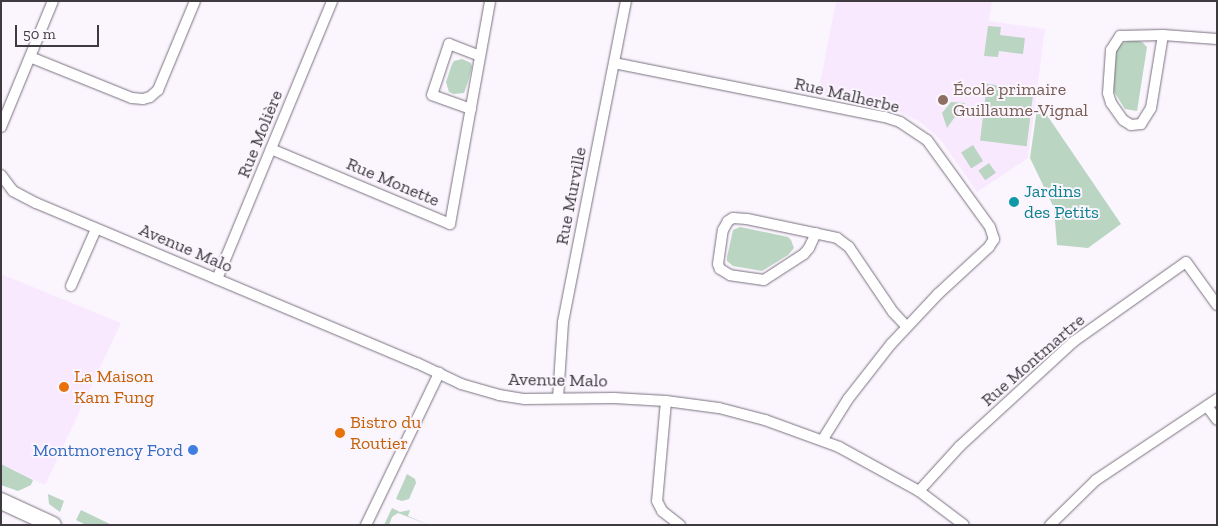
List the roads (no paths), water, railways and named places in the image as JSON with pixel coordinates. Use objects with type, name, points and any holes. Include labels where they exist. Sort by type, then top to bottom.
[{"type":"main road","points":[[1,501],[53,525]]},
{"type":"street","points":[[1,126],[53,1]]},
{"type":"street","points":[[30,57],[132,98],[143,100],[158,90],[195,1]]},
{"type":"street","name":"Rue Molière","points":[[217,279],[332,1]]},
{"type":"street","name":"Rue Monette","points":[[271,149],[450,224],[490,1]]},
{"type":"street","name":"Rue Murville","points":[[558,398],[563,322],[626,1]]},
{"type":"street","points":[[1163,35],[1151,108],[1141,124],[1131,125],[1123,120],[1108,93],[1111,50],[1120,36],[1163,35],[1217,39]]},
{"type":"street","points":[[471,109],[432,95],[449,44],[480,56]]},
{"type":"street","name":"Rue Malherbe","points":[[614,64],[885,117],[908,126],[922,135],[938,152],[985,220],[994,239],[990,247],[948,284],[906,326],[861,381],[831,424],[823,439]]},
{"type":"street","name":"Avenue Malo","points":[[1,175],[8,186],[19,195],[461,384],[499,395],[525,399],[666,401],[749,416],[823,439],[919,491],[964,525]]},
{"type":"street","points":[[816,234],[810,248],[804,254],[764,280],[730,275],[720,269],[718,264],[723,230],[728,221],[733,218],[816,234],[836,238],[845,242],[893,312],[906,326]]},
{"type":"street","points":[[71,286],[96,229]]},
{"type":"street","name":"Rue Montmartre","points":[[919,491],[960,446],[1073,342],[1186,262],[1217,305]]},
{"type":"street","points":[[366,525],[439,373]]},
{"type":"street","points":[[1050,525],[1096,480],[1217,398]]},
{"type":"street","points":[[666,401],[657,501],[662,511],[680,525]]},
{"type":"street","points":[[1207,406],[1217,420]]},
{"type":"place","name":"École primaire Guillaume-Vignal","points":[[943,100]]},
{"type":"place","name":"Jardins des Petits","points":[[1014,202]]},
{"type":"place","name":"La Maison Kam Fung","points":[[64,387]]},
{"type":"place","name":"Bistro du Routier","points":[[340,433]]},
{"type":"place","name":"Montmorency Ford","points":[[193,450]]}]
